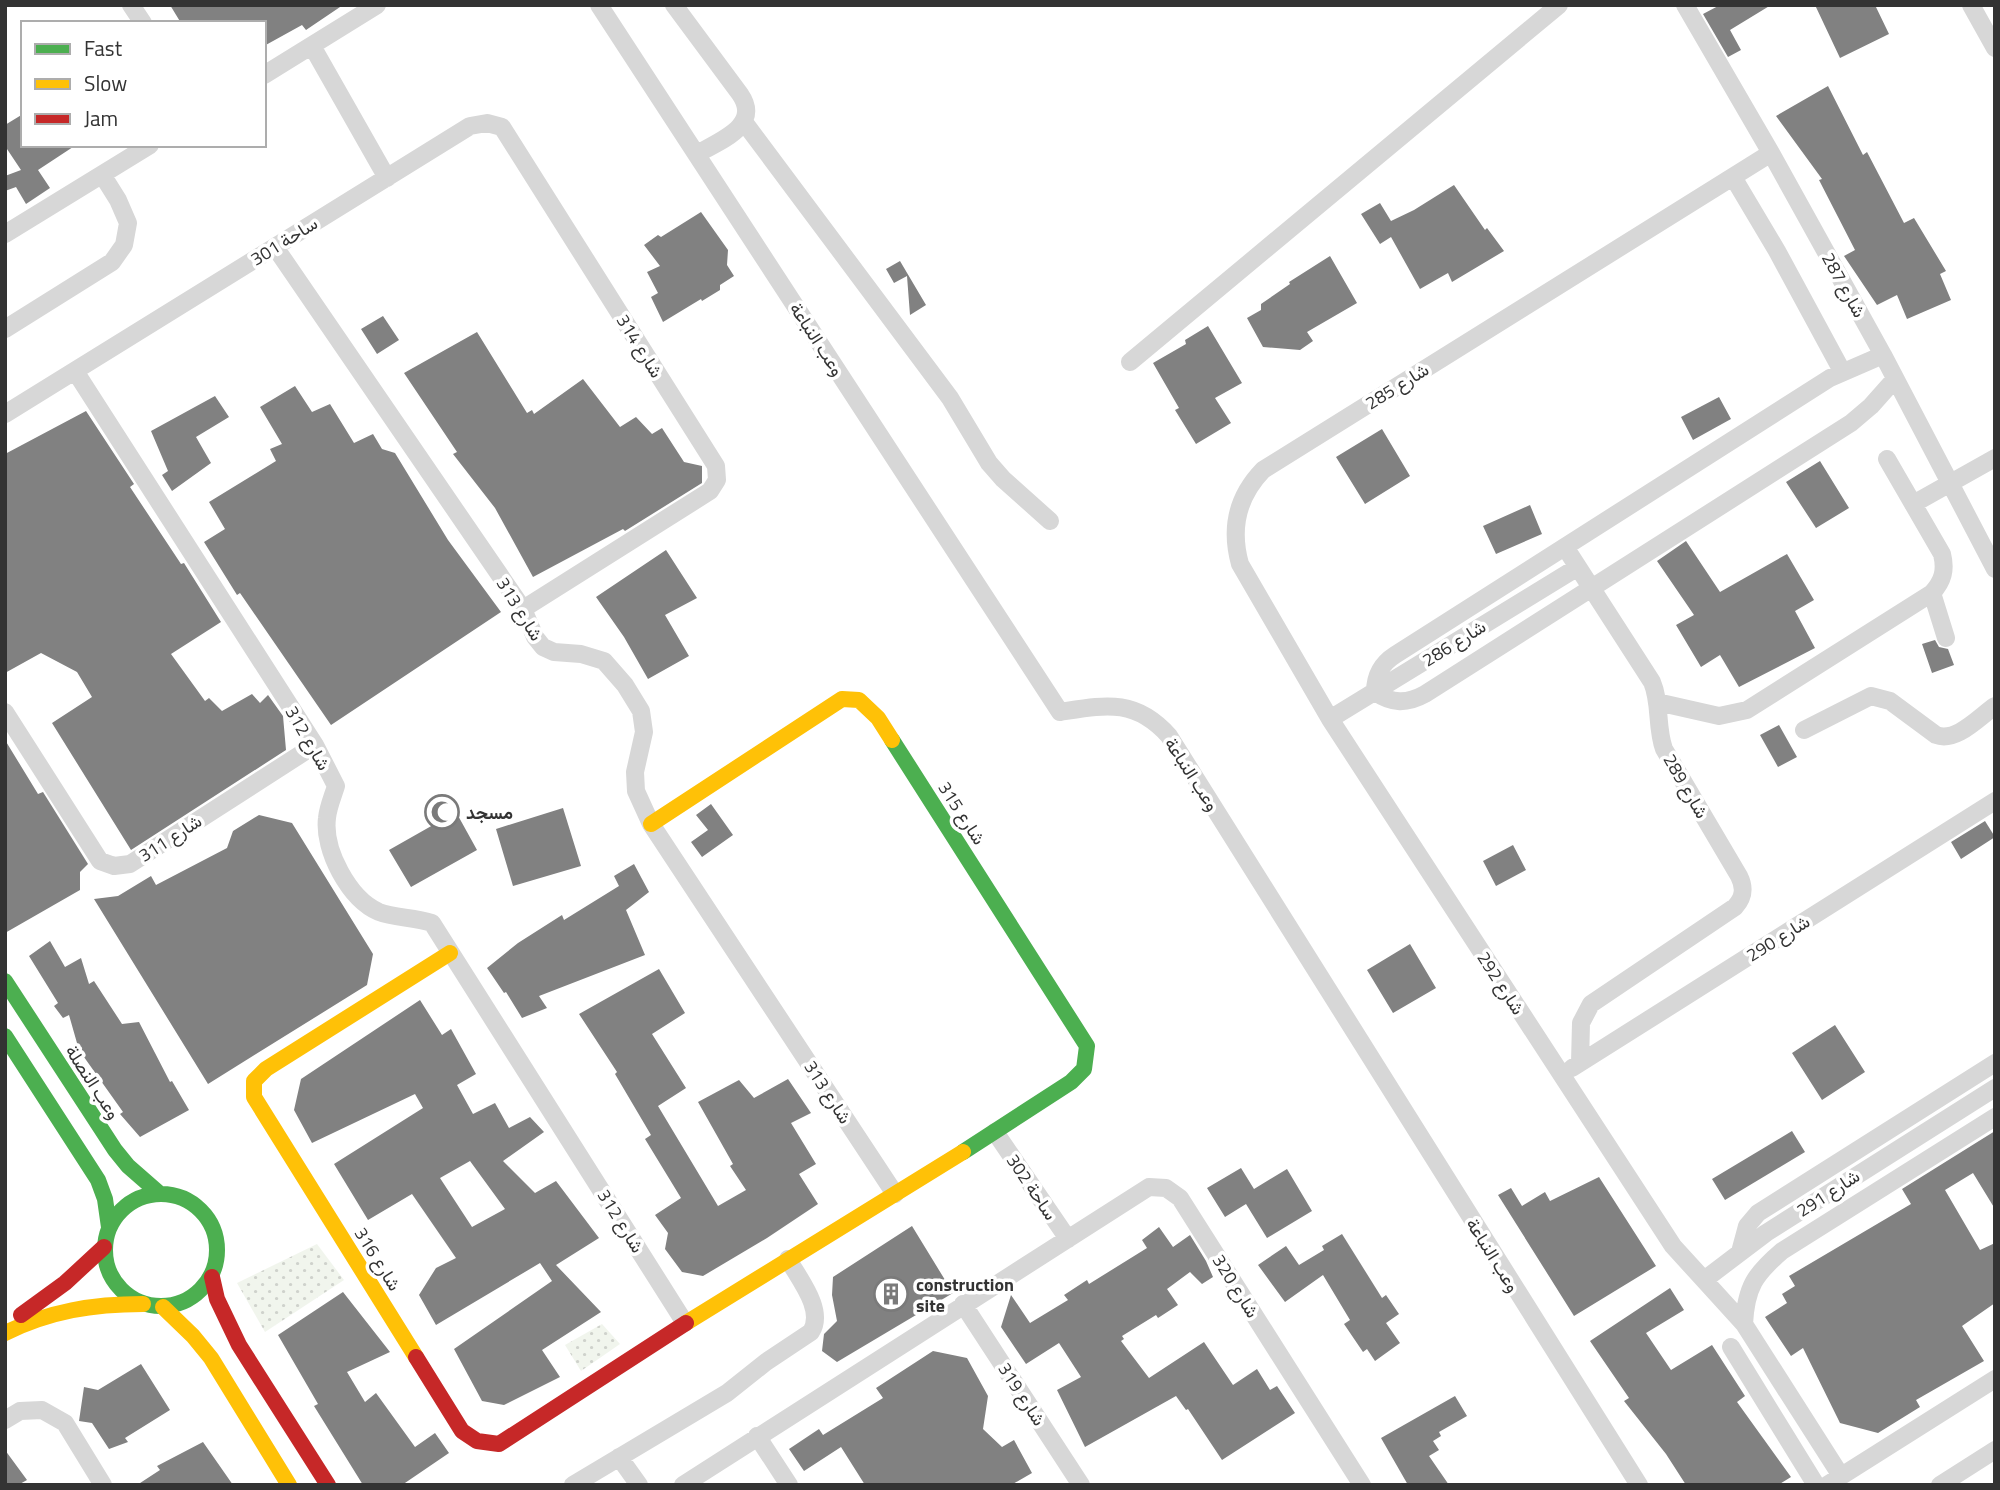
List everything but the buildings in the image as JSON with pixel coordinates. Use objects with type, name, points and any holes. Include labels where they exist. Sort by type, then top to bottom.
[{"type":"street","points":[[131,5],[142,21]]},
{"type":"street","points":[[266,74],[377,5]]},
{"type":"street","name":"وعب النباعة","points":[[599,5],[1060,712],[1105,706],[1129,708],[1158,724],[1169,736],[1639,1485]]},
{"type":"street","points":[[674,5],[744,100],[747,115],[736,131],[697,154]]},
{"type":"street","points":[[1130,362],[1559,5]]},
{"type":"street","name":"شارع 287","points":[[1685,5],[1883,355],[1995,569]]},
{"type":"street","points":[[1971,5],[1995,48]]},
{"type":"street","points":[[312,46],[387,177]]},
{"type":"street","points":[[744,122],[950,398],[989,463],[1050,521]]},
{"type":"street","name":"شارع 314","points":[[387,177],[470,126],[487,123],[502,127],[716,466],[718,481],[710,491],[523,609]]},
{"type":"street","points":[[5,233],[147,147]]},
{"type":"street","name":"شارع 285","points":[[1330,719],[1240,564],[1235,540],[1236,517],[1255,478],[1262,470],[1771,153]]},
{"type":"street","points":[[5,330],[112,262],[124,245],[128,223],[103,176]]},
{"type":"street","name":"ساحة 301","points":[[5,414],[387,177]]},
{"type":"street","points":[[1733,177],[1777,251],[1842,371]]},
{"type":"street","name":"شارع 313","points":[[275,247],[523,609],[535,637],[543,646],[554,652],[581,654],[604,661],[625,685],[641,711],[644,732],[635,772],[636,791],[651,824],[895,1194]]},
{"type":"street","points":[[1883,355],[1842,371],[1387,660],[1377,674],[1375,692],[1394,702],[1416,700],[1851,423],[1871,406],[1895,379]]},
{"type":"street","name":"شارع 312","points":[[75,371],[315,745],[336,786],[326,818],[332,855],[345,881],[365,904],[381,913],[415,917],[432,923],[685,1323]]},
{"type":"street","points":[[1913,504],[1995,458]]},
{"type":"street","points":[[1657,702],[1719,716],[1746,710],[1933,593],[1942,579],[1942,554],[1887,459]]},
{"type":"street","name":"شارع 289","points":[[1565,547],[1652,682],[1657,702],[1659,732],[1667,757],[1744,889],[1740,902],[1591,1004],[1581,1023],[1580,1063]]},
{"type":"street","name":"شارع 286","points":[[1330,719],[1577,567]]},
{"type":"street","points":[[1933,593],[1946,638]]},
{"type":"street","points":[[1804,730],[1871,696],[1884,698],[1936,735],[1945,738],[1995,706]]},
{"type":"street","name":"شارع 315","points":[[651,824],[842,699],[859,700],[886,730],[1087,1046],[1084,1069],[1071,1082],[995,1132]]},
{"type":"street","name":"شارع 311","points":[[5,712],[100,861],[114,866],[130,864],[315,745]]},
{"type":"street","name":"شارع 292","points":[[1330,719],[1673,1246],[1704,1280]]},
{"type":"street","name":"شارع 290","points":[[1560,1075],[1995,801]]},
{"type":"street","name":"شارع 316","points":[[450,953],[266,1069],[254,1081],[254,1097],[462,1431],[477,1441],[499,1444],[685,1323]]},
{"type":"street","name":"وعب النصلة","points":[[5,981],[115,1150],[128,1166],[160,1194]]},
{"type":"street","points":[[5,1036],[94,1172],[105,1199],[109,1227]]},
{"type":"street","points":[[1740,1252],[1747,1226],[1758,1213],[1995,1063]]},
{"type":"street","name":"شارع 291","points":[[1704,1280],[1740,1252],[1867,1168],[1995,1088]]},
{"type":"street","points":[[1744,1324],[1747,1294],[1753,1281],[1761,1270],[1783,1251],[1995,1117]]},
{"type":"street","points":[[1908,1118],[1920,1135]]},
{"type":"street","points":[[685,1323],[995,1132]]},
{"type":"street","name":"ساحة 302","points":[[683,1485],[1068,1239],[995,1132]]},
{"type":"street","points":[[1856,1151],[1867,1168]]},
{"type":"street","name":"شارع 320","points":[[1068,1239],[1149,1187],[1166,1188],[1180,1198],[1362,1485]]},
{"type":"street","points":[[5,1333],[36,1318],[74,1307],[143,1304],[163,1307],[183,1303],[200,1292],[212,1277],[218,1258],[217,1239],[210,1220],[197,1206],[180,1197],[160,1194],[144,1196],[130,1203],[109,1227],[104,1247],[106,1266],[114,1283],[127,1296],[143,1304]]},
{"type":"street","points":[[5,1327],[65,1283],[104,1247]]},
{"type":"street","points":[[573,1485],[727,1393],[766,1362],[811,1332],[816,1314],[788,1259]]},
{"type":"street","points":[[212,1277],[217,1299],[239,1345],[328,1485]]},
{"type":"street","points":[[1704,1280],[1744,1324],[1834,1480],[1995,1379]]},
{"type":"street","name":"شارع 319","points":[[963,1304],[1081,1485]]},
{"type":"street","points":[[163,1307],[211,1358],[289,1485]]},
{"type":"street","points":[[1731,1347],[1816,1485]]},
{"type":"street","points":[[5,1420],[20,1411],[42,1410],[65,1423],[103,1485]]},
{"type":"street","points":[[757,1436],[789,1485]]},
{"type":"street","points":[[1940,1485],[1995,1450]]},
{"type":"street","points":[[618,1457],[639,1485]]},
{"type":"shaded area","points":[[317,1244],[344,1280],[265,1332],[237,1283]]},
{"type":"shaded area","points":[[602,1324],[620,1344],[581,1371],[565,1345]]},
{"type":"traffic: fast","points":[[892,740],[1087,1046],[1084,1069],[1071,1082],[963,1152]]},
{"type":"traffic: fast","points":[[5,981],[115,1150],[128,1166],[160,1194]]},
{"type":"traffic: fast","points":[[5,1036],[98,1180],[105,1199],[109,1227]]},
{"type":"traffic: fast","points":[[161,1194],[183,1198],[201,1210],[213,1228],[217,1250],[213,1272],[201,1290],[183,1302],[161,1306],[139,1302],[121,1290],[109,1272],[105,1250],[109,1228],[121,1210],[139,1198],[161,1194]]},
{"type":"traffic: slow","points":[[651,824],[842,699],[859,700],[878,718],[892,740]]},
{"type":"traffic: slow","points":[[416,1357],[254,1097],[254,1081],[266,1069],[450,953]]},
{"type":"traffic: slow","points":[[686,1323],[963,1152]]},
{"type":"traffic: slow","points":[[5,1333],[39,1319],[72,1310],[143,1304]]},
{"type":"traffic: slow","points":[[163,1307],[211,1358],[289,1485]]},
{"type":"traffic: jam","points":[[21,1315],[65,1283],[104,1247]]},
{"type":"traffic: jam","points":[[212,1277],[217,1299],[239,1345],[328,1485]]},
{"type":"traffic: jam","points":[[416,1357],[462,1431],[477,1441],[499,1444],[686,1323]]},
{"type":"place","name":"مسجد","points":[[442,812]]},
{"type":"place","name":"construction site","points":[[891,1294]]}]
